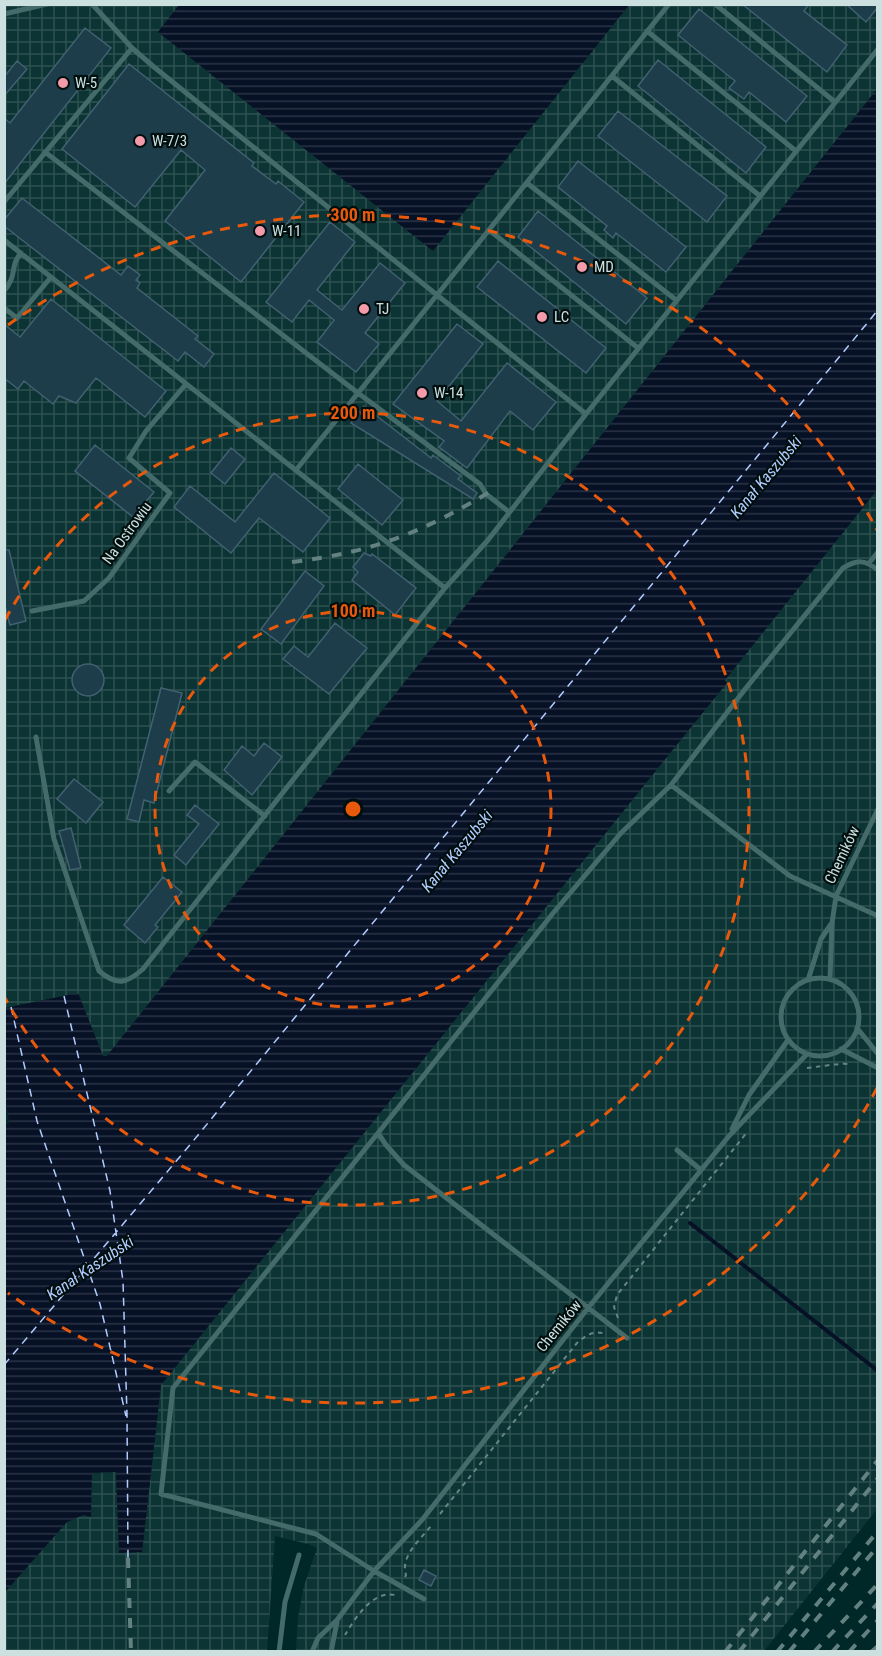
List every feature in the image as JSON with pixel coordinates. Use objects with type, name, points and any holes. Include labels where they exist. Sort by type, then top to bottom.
[{"type":"lane","points":[[4,14],[47,4]]},
{"type":"lane","points":[[92,4],[132,48],[586,414]]},
{"type":"lane","points":[[297,470],[669,4]]},
{"type":"lane","points":[[715,4],[835,102]]},
{"type":"lane","points":[[647,31],[796,151]]},
{"type":"lane","points":[[4,202],[132,48]]},
{"type":"lane","points":[[36,737],[54,839],[99,971],[108,979],[119,982],[132,979],[143,969],[445,588],[509,512],[878,49]]},
{"type":"lane","points":[[612,76],[760,195]]},
{"type":"lane","points":[[45,152],[480,484],[486,494],[509,512]]},
{"type":"lane","points":[[527,183],[676,300]]},
{"type":"lane","points":[[489,230],[638,348]]},
{"type":"lane","points":[[4,240],[445,588]]},
{"type":"lane","points":[[4,291],[13,281],[15,261],[21,253]]},
{"type":"lane","points":[[4,308],[17,318],[51,277]]},
{"type":"lane","name":"Na Ostrowiu","points":[[32,611],[84,602],[109,578],[170,493],[129,458],[146,431],[186,384]]},
{"type":"lane","points":[[869,563],[878,552]]},
{"type":"lane","points":[[424,1599],[316,1534],[162,1494],[173,1388],[554,912],[621,833],[671,785],[843,568],[857,561],[869,563],[878,570]]},
{"type":"lane","points":[[169,791],[195,762],[265,816]]},
{"type":"lane","points":[[671,785],[790,876],[878,916]]},
{"type":"lane","name":"Chemików","points":[[808,980],[821,939],[832,923],[836,896],[878,809]]},
{"type":"lane","points":[[830,979],[832,923]]},
{"type":"lane","points":[[819,978],[830,979],[850,993],[856,1004],[857,1028],[854,1036],[842,1049],[819,1056],[807,1054],[788,1040],[782,1029],[780,1017],[782,1005],[797,985],[819,978]]},
{"type":"lane","points":[[857,1028],[878,1054]]},
{"type":"lane","points":[[729,1136],[749,1095],[788,1040]]},
{"type":"lane","points":[[842,1049],[878,1068]]},
{"type":"lane","name":"Chemików","points":[[312,1652],[318,1638],[337,1620],[374,1571],[422,1520],[588,1308],[729,1136],[807,1054]]},
{"type":"lane","points":[[378,1133],[404,1165],[627,1338]]},
{"type":"lane","points":[[677,1150],[701,1170]]},
{"type":"lane","points":[[279,1652],[285,1602],[299,1555]]},
{"type":"lane","name":"Chemików","points":[[331,1652],[337,1620]]},
{"type":"path","points":[[802,1069],[840,1063],[849,1064]]},
{"type":"path","points":[[406,1575],[404,1568],[408,1554],[577,1343],[585,1336],[596,1332],[612,1337],[622,1323],[614,1307],[617,1295],[750,1128]]},
{"type":"path","points":[[342,1641],[346,1632],[373,1599],[387,1593],[395,1595]]},
{"type":"shaded area","points":[[4,5],[179,5],[158,32],[433,251],[629,5],[877,5],[877,89],[107,1056],[103,1056],[78,993],[5,1008]]},
{"type":"shaded area","points":[[877,490],[877,1509],[764,1651],[296,1651],[298,1617],[304,1586],[317,1548],[275,1536],[267,1651],[5,1652],[5,1592],[67,1522],[83,1515],[91,1473],[116,1471],[119,1552],[142,1552],[161,1385],[726,683],[725,680]]},
{"type":"water","points":[[179,5],[629,5],[433,251],[158,32]]},
{"type":"water","name":"Kanał Kaszubski","points":[[877,89],[877,490],[725,680],[727,683],[161,1385],[142,1552],[119,1553],[116,1472],[92,1473],[91,1517],[83,1515],[67,1522],[5,1592],[4,1125],[9,1123],[4,1088],[5,1008],[78,993],[103,1056],[107,1056]]},
{"type":"building","points":[[742,4],[809,4],[804,11],[847,45],[827,72]]},
{"type":"building","points":[[846,4],[878,4],[878,7],[866,22]]},
{"type":"building","points":[[699,9],[807,96],[786,122],[749,92],[744,99],[729,88],[735,81],[678,35]]},
{"type":"building","name":"W-5","points":[[85,28],[111,48],[4,184],[4,118],[10,123]]},
{"type":"building","points":[[658,60],[766,147],[746,173],[638,86]]},
{"type":"building","points":[[17,61],[27,69],[4,96],[4,77]]},
{"type":"building","points":[[129,64],[254,163],[252,166],[276,184],[278,181],[304,202],[241,282],[165,221],[205,170],[181,150],[135,207],[62,149]]},
{"type":"building","points":[[618,111],[727,196],[707,222],[598,136]]},
{"type":"building","points":[[578,161],[686,247],[666,272],[616,233],[613,238],[604,230],[607,226],[558,187]]},
{"type":"building","points":[[22,198],[121,275],[128,266],[140,275],[136,280],[140,283],[137,288],[198,336],[195,339],[214,354],[204,367],[185,352],[178,361],[4,226],[4,220]]},
{"type":"building","name":"MD","points":[[538,211],[647,298],[626,324],[518,237]]},
{"type":"building","points":[[330,222],[355,242],[317,290],[342,310],[380,263],[405,283],[365,333],[379,344],[356,372],[317,342],[334,320],[309,300],[292,322],[266,302]]},
{"type":"building","name":"LC","points":[[498,261],[606,348],[586,373],[477,287]]},
{"type":"building","points":[[51,299],[166,391],[145,417],[96,378],[76,403],[59,396],[53,404],[24,381],[18,389],[4,378],[4,324],[20,337]]},
{"type":"building","name":"W-14","points":[[457,324],[483,344],[437,401],[461,421],[507,363],[556,402],[533,430],[510,411],[467,468],[439,447],[444,441],[393,404]]},
{"type":"building","points":[[364,406],[431,458],[433,455],[461,476],[458,479],[477,493],[473,499],[351,423]]},
{"type":"building","points":[[95,445],[154,492],[133,517],[75,471]]},
{"type":"building","points":[[231,448],[245,459],[225,484],[211,473]]},
{"type":"building","points":[[358,464],[403,500],[382,525],[338,489]]},
{"type":"building","points":[[274,473],[330,518],[303,552],[259,518],[231,553],[174,507],[190,486],[235,522]]},
{"type":"building","points":[[4,550],[9,550],[26,621],[10,625],[4,602]]},
{"type":"building","points":[[364,553],[371,556],[372,554],[416,588],[395,615],[352,580],[358,572],[353,567]]},
{"type":"building","points":[[305,571],[324,586],[281,644],[261,629]]},
{"type":"building","points":[[335,623],[367,648],[329,694],[283,659],[294,646],[308,657]]},
{"type":"building","points":[[88,664],[100,668],[104,680],[100,692],[88,696],[76,692],[72,680],[76,668]]},
{"type":"building","points":[[161,688],[182,693],[154,803],[144,800],[139,822],[127,819]]},
{"type":"building","points":[[264,743],[282,757],[252,795],[224,770],[242,746],[254,756]]},
{"type":"building","points":[[74,779],[103,802],[86,823],[57,799]]},
{"type":"building","points":[[195,805],[219,824],[186,865],[174,855],[199,824],[187,815]]},
{"type":"building","points":[[71,828],[81,868],[70,870],[59,831]]},
{"type":"building","points":[[163,877],[182,892],[155,925],[158,927],[145,943],[124,925]]},
{"type":"building","points":[[424,1570],[436,1576],[431,1586],[419,1580]]},
{"type":"waterway","points":[[690,1223],[878,1371]]},
{"type":"ferry route","points":[[4,1365],[189,1146],[878,310]]},
{"type":"ferry route","points":[[64,996],[110,1191],[123,1281],[128,1558]]},
{"type":"ferry route","points":[[11,1007],[37,1121],[100,1304],[126,1416]]},
{"type":"railway","points":[[292,562],[375,546],[423,528],[496,488]]},
{"type":"railway","points":[[725,1652],[878,1460]]},
{"type":"railway","points":[[739,1652],[878,1478]]},
{"type":"railway","points":[[777,1652],[878,1531]]},
{"type":"railway","points":[[789,1652],[878,1546]]},
{"type":"railway","points":[[128,1558],[131,1652]]},
{"type":"railway","points":[[814,1652],[878,1584]]},
{"type":"railway","points":[[832,1652],[878,1603]]},
{"type":"railway","points":[[849,1652],[878,1620]]},
{"type":"railway","points":[[871,1652],[878,1646]]},
{"type":"place","name":"W-5","points":[[63,83]]},
{"type":"place","name":"W-7/3","points":[[140,141]]},
{"type":"place","name":"W-11","points":[[260,231]]},
{"type":"place","name":"MD","points":[[582,267]]},
{"type":"place","name":"TJ","points":[[364,309]]},
{"type":"place","name":"LC","points":[[542,317]]},
{"type":"place","name":"W-14","points":[[422,393]]}]
